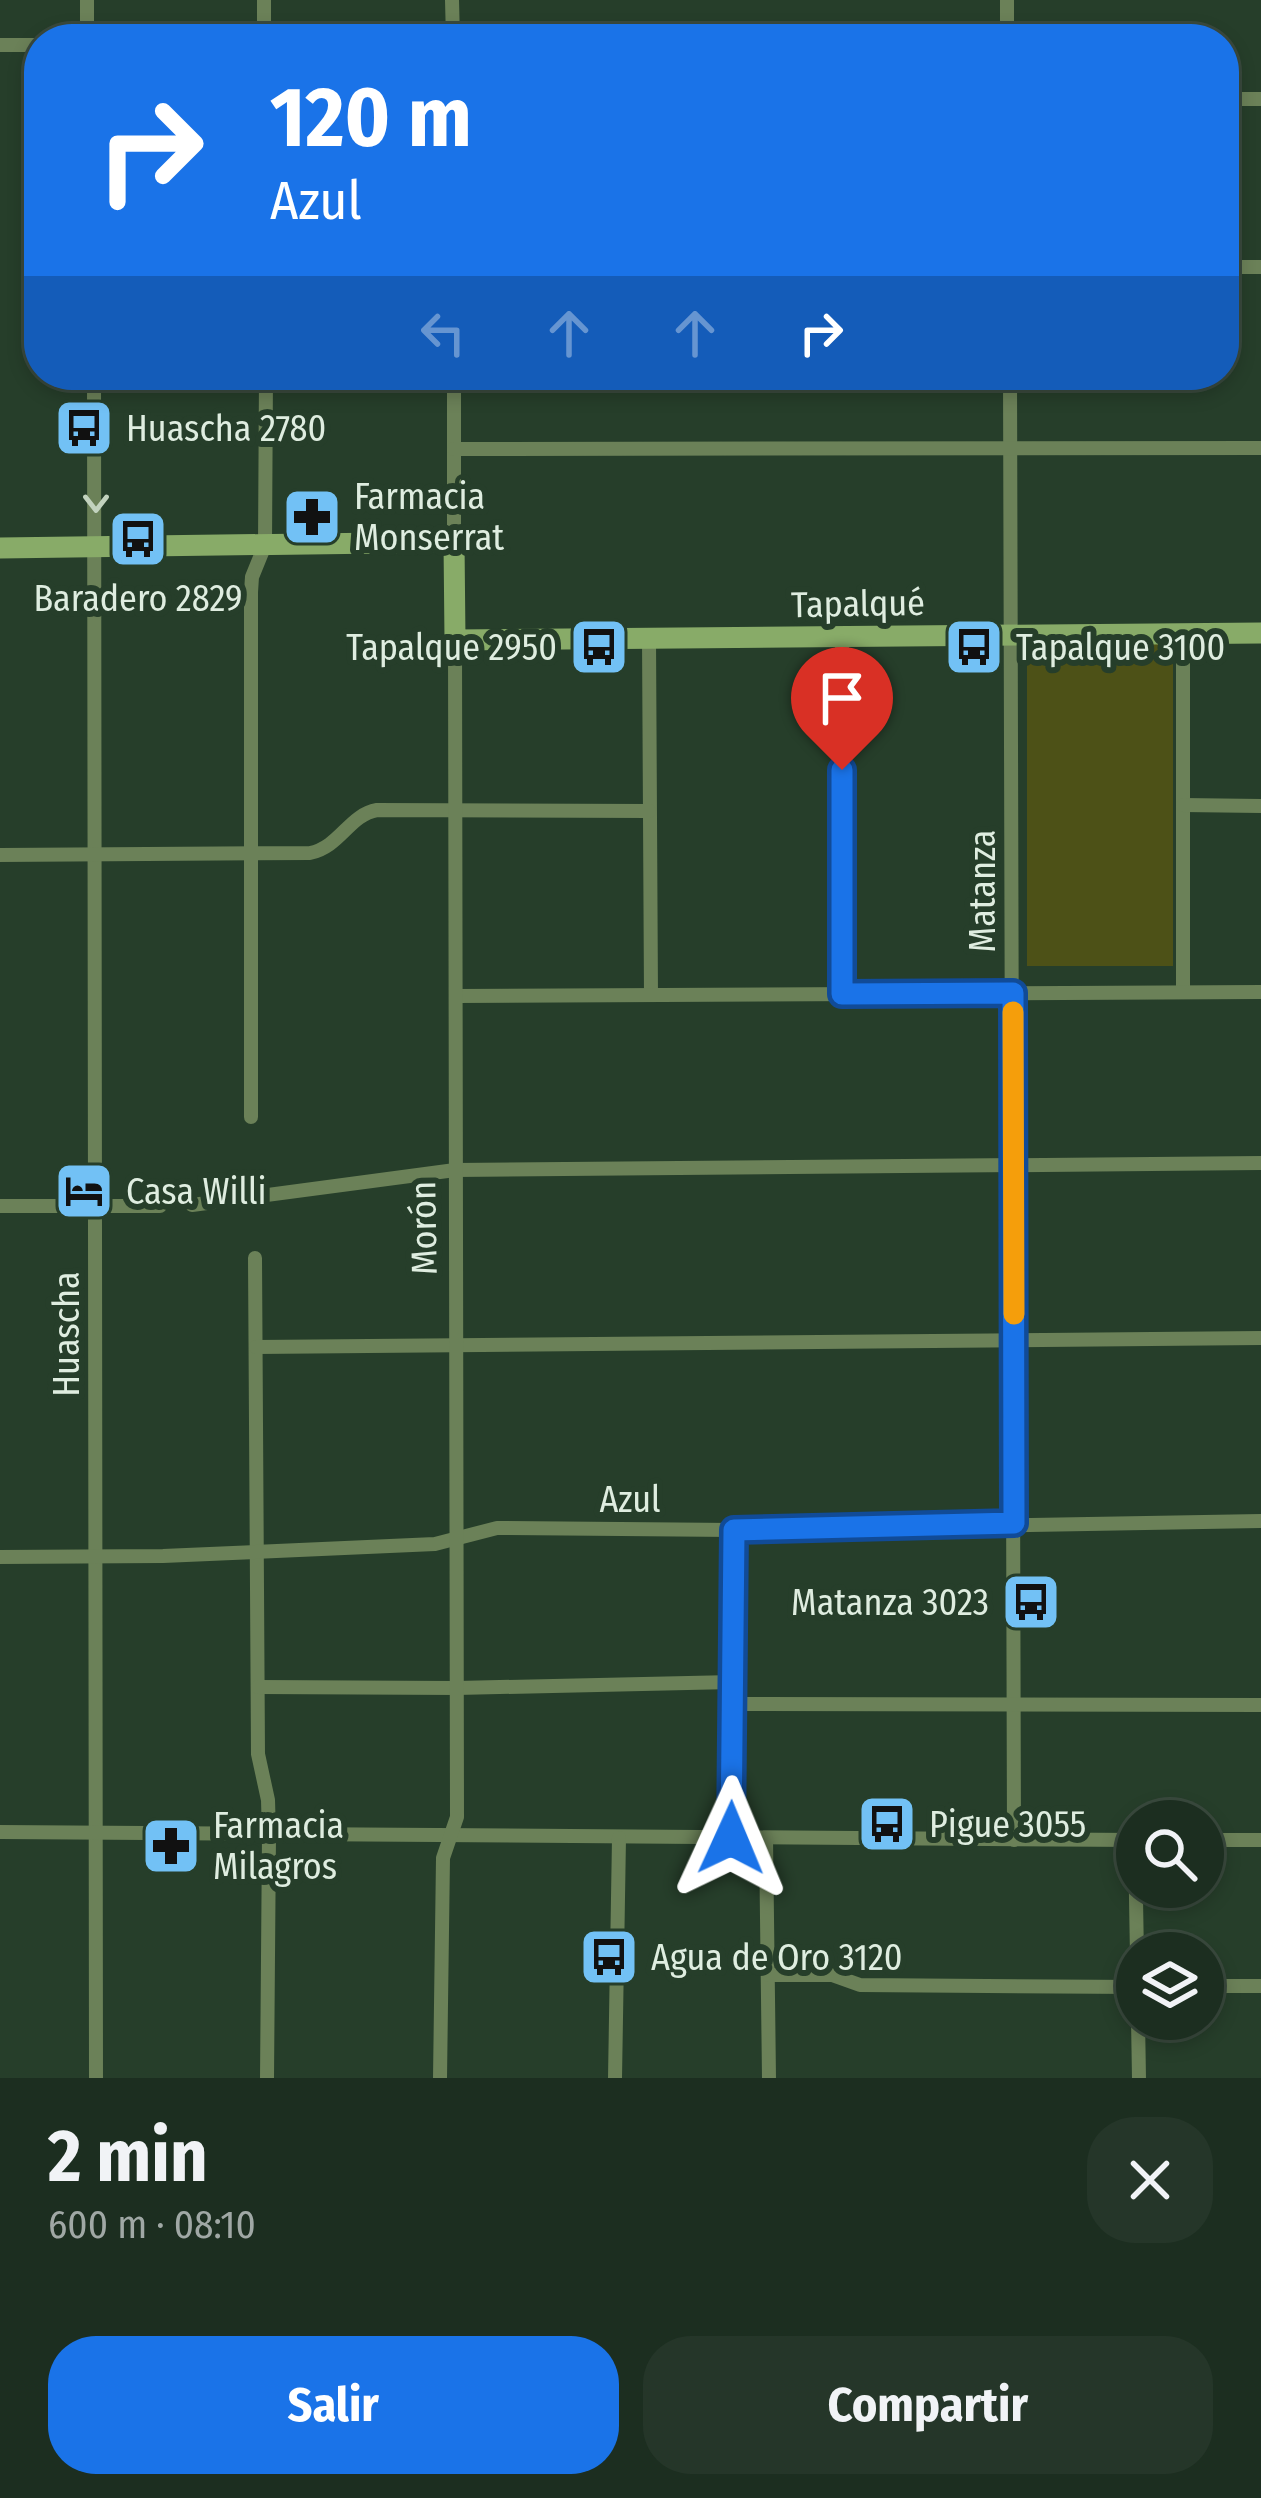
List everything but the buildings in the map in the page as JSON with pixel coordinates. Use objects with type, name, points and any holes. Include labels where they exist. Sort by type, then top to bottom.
[{"type":"main road","points":[[0,548],[454,542]]},
{"type":"main road","name":"Morón","points":[[454,542],[455,640]]},
{"type":"main road","name":"Tapalqué","points":[[455,640],[1261,633]]},
{"type":"street","name":"Huascha","points":[[94,390],[96,2078]]},
{"type":"street","points":[[251,1117],[251,592],[265,545],[266,390]]},
{"type":"street","name":"Morón","points":[[454,390],[454,542]]},
{"type":"street","name":"Matanza","points":[[1010,390],[1014,1840]]},
{"type":"street","points":[[454,449],[1261,448]]},
{"type":"street","points":[[1183,634],[1183,992]]},
{"type":"street","points":[[842,636],[842,994]]},
{"type":"street","points":[[649,638],[651,995]]},
{"type":"street","name":"Morón","points":[[440,2078],[443,1858],[457,1817],[455,640]]},
{"type":"street","points":[[1183,805],[1261,806]]},
{"type":"street","points":[[0,855],[325,850],[365,812],[650,812]]},
{"type":"street","points":[[456,996],[1261,992]]},
{"type":"street","points":[[192,1205],[455,1170],[1261,1163]]},
{"type":"street","points":[[0,1206],[160,1206]]},
{"type":"street","points":[[255,1258],[258,1754],[268,1800],[269,1835],[267,2078]]},
{"type":"street","points":[[256,1347],[1261,1338]]},
{"type":"street","name":"Azul","points":[[0,1557],[457,1540],[497,1528],[734,1530],[1261,1521]]},
{"type":"street","points":[[731,1838],[734,1530]]},
{"type":"street","points":[[258,1687],[733,1682]]},
{"type":"street","points":[[733,1704],[1261,1706]]},
{"type":"street","points":[[0,1832],[1116,1840]]},
{"type":"street","points":[[615,2078],[619,1838]]},
{"type":"street","points":[[766,1838],[769,2078]]},
{"type":"street","points":[[1224,1840],[1261,1840]]},
{"type":"street","points":[[769,1975],[832,1975],[860,1984],[1116,1987]]},
{"type":"street","points":[[1224,1986],[1261,1986]]},
{"type":"street","points":[[1138,2040],[1139,2078]]},
{"type":"green space","points":[[1027,633],[1173,633],[1173,966],[1027,966]]},
{"type":"slow traffic","points":[[1013,1012],[1014,1314]]},
{"type":"place","name":"Huascha 2780","points":[[84,428]]},
{"type":"place","name":"Farmacia Monserrat","points":[[312,517]]},
{"type":"place","name":"Baradero 2829","points":[[138,539]]},
{"type":"place","name":"Tapalque 2950","points":[[599,647]]},
{"type":"place","name":"Tapalque 3100","points":[[974,647]]},
{"type":"place","name":"Casa Willi","points":[[84,1191]]},
{"type":"place","name":"Matanza 3023","points":[[1031,1602]]},
{"type":"place","name":"Pigue 3055","points":[[887,1824]]},
{"type":"place","name":"Farmacia Milagros","points":[[171,1846]]},
{"type":"place","name":"Agua de Oro 3120","points":[[609,1957]]},
{"type":"route","points":[[731,1838],[734,1530],[1014,1523],[1013,993],[842,994],[842,770]]}]
